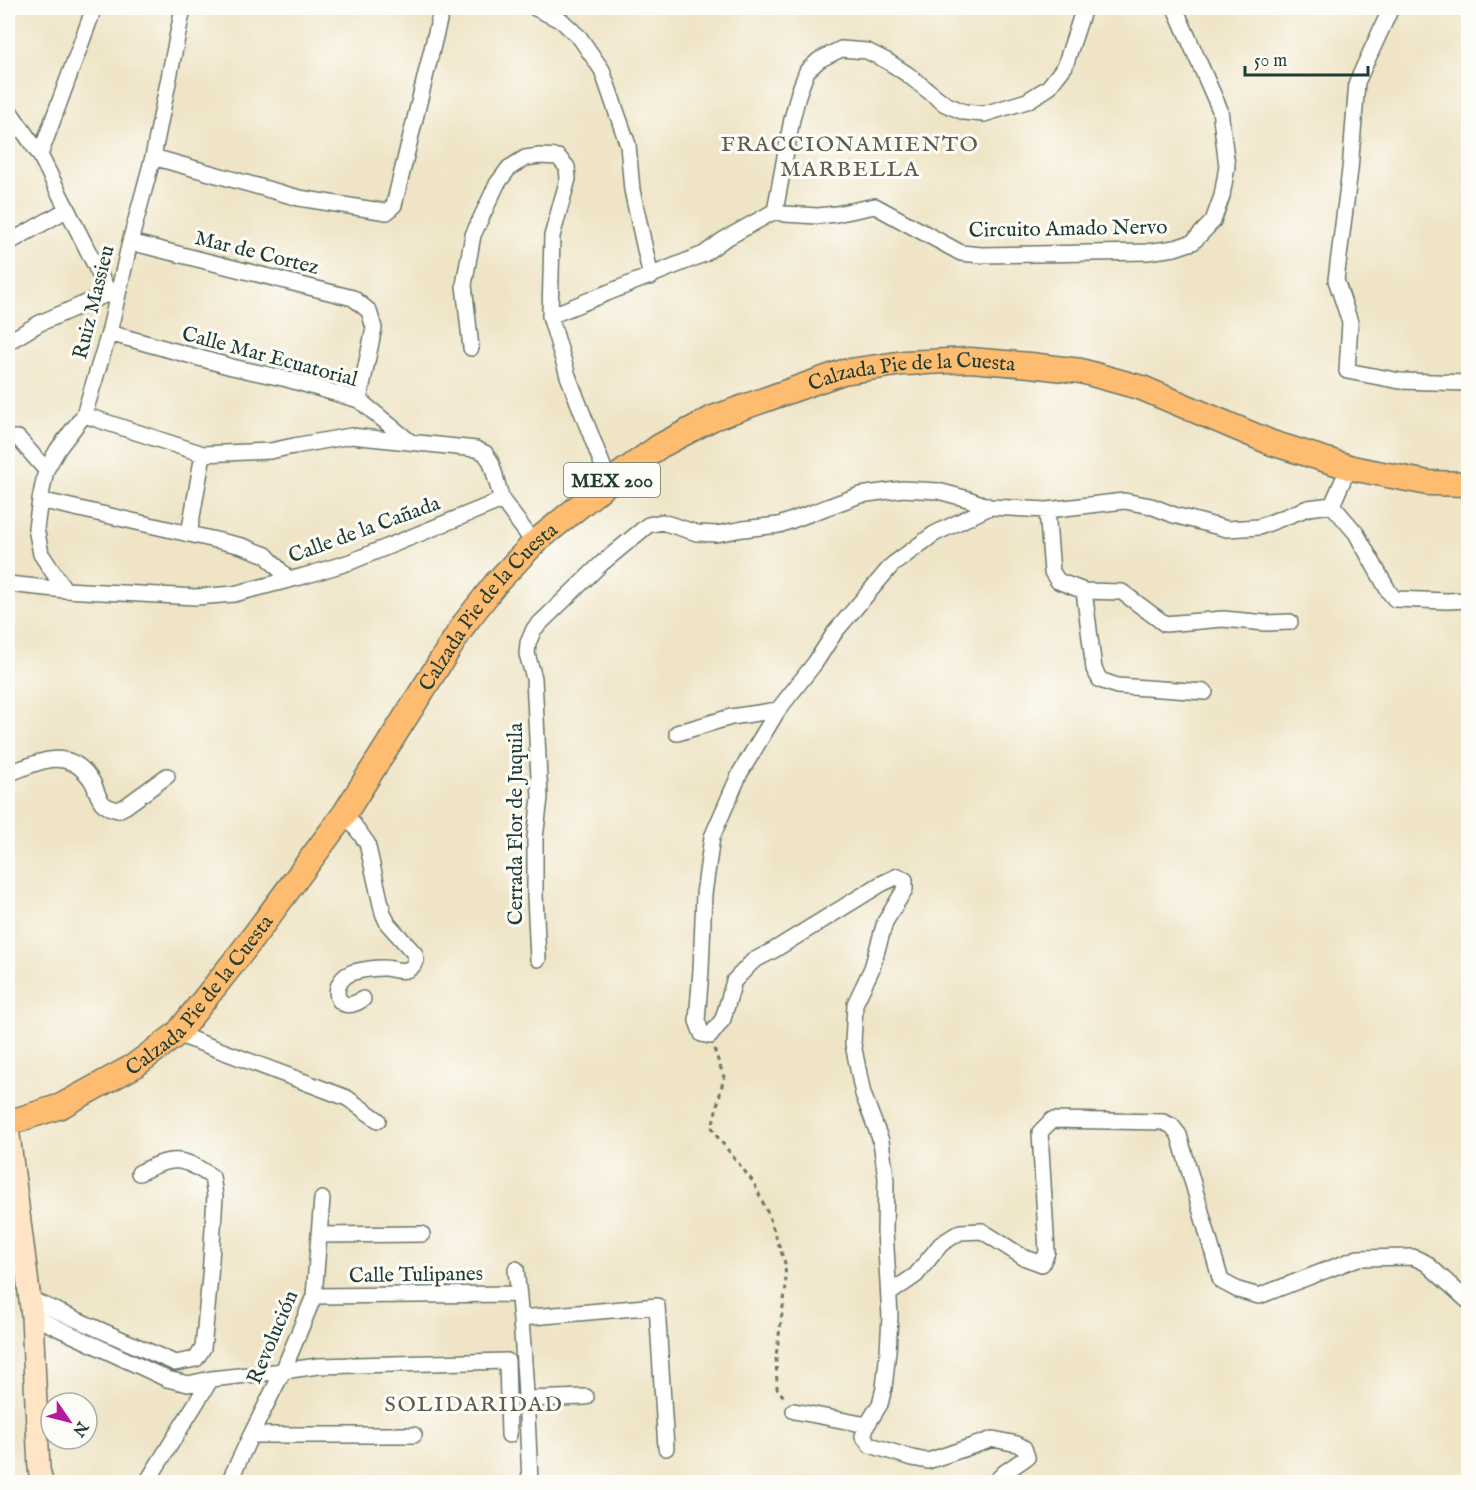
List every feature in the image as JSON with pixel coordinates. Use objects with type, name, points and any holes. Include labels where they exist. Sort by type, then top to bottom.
[{"type":"main road","name":"Calzada Pie de la Cuesta","points":[[8,1125],[61,1107],[134,1066],[177,1034],[239,956],[345,813],[465,624],[497,582],[534,543],[609,482],[660,446],[712,418],[843,372],[904,363],[970,360],[1081,371],[1142,388],[1272,443],[1352,468],[1428,483],[1468,483]]},
{"type":"main road","points":[[8,1125],[31,1308],[39,1469],[42,1482]]},
{"type":"street","points":[[40,155],[94,8]]},
{"type":"street","name":"Ruiz Massieu","points":[[65,591],[41,554],[36,528],[46,470],[58,449],[84,415],[109,333],[114,291],[153,157],[183,8]]},
{"type":"street","points":[[153,157],[299,198],[387,212],[394,205],[442,8]]},
{"type":"street","points":[[535,8],[562,21],[580,39],[602,70],[628,145],[632,190],[651,277]]},
{"type":"street","points":[[550,316],[704,254],[723,240],[775,211],[799,92],[807,71],[819,60],[841,49],[867,51],[907,74],[945,104],[964,112],[984,114],[1027,101],[1048,88],[1065,66],[1084,8]]},
{"type":"street","name":"Circuito Amado Nervo","points":[[775,211],[784,214],[818,216],[875,206],[961,252],[981,255],[1147,252],[1175,248],[1193,242],[1213,221],[1222,196],[1227,166],[1220,110],[1175,8]]},
{"type":"street","points":[[1391,8],[1357,82],[1350,170],[1336,280],[1350,322],[1347,372],[1400,381],[1468,383]]},
{"type":"street","points":[[8,342],[40,323],[114,291],[40,155],[10,117]]},
{"type":"street","points":[[471,348],[464,285],[473,235],[497,184],[509,168],[525,158],[540,156],[558,158],[567,167],[568,179],[552,236],[550,316],[568,376],[609,482]]},
{"type":"street","points":[[8,243],[68,209]]},
{"type":"street","name":"Mar de Cortez","points":[[130,242],[353,298],[369,312],[374,328],[359,400]]},
{"type":"street","name":"Calle Mar Ecuatorial","points":[[109,333],[359,400],[409,441]]},
{"type":"street","points":[[84,415],[203,454],[270,452],[351,436],[476,448],[485,453],[491,462],[502,500],[534,543]]},
{"type":"street","points":[[8,438],[18,438],[46,470]]},
{"type":"street","points":[[189,534],[203,454]]},
{"type":"street","points":[[1332,505],[1344,478],[1352,468]]},
{"type":"street","name":"Cerrada Flor de Juquila","points":[[538,959],[535,896],[536,838],[540,798],[534,678],[527,654],[534,629],[601,564],[648,525],[662,522],[697,533],[716,534],[779,525],[860,495],[903,489],[938,491],[990,507]]},
{"type":"street","points":[[40,500],[242,546],[266,555],[289,579]]},
{"type":"street","name":"Calle de la Cañada","points":[[8,584],[65,591],[196,597],[234,594],[350,562],[502,500]]},
{"type":"street","points":[[995,1482],[1026,1457],[1024,1448],[1017,1444],[993,1439],[928,1461],[870,1445],[863,1436],[880,1404],[884,1388],[890,1328],[890,1293],[885,1231],[886,1178],[881,1141],[863,1094],[853,1044],[855,1004],[872,968],[885,922],[905,889],[904,880],[898,876],[881,885],[753,961],[734,981],[723,1019],[710,1036],[702,1034],[697,1021],[704,894],[712,837],[740,773],[778,710],[815,663],[835,632],[892,565],[934,534],[990,507],[1047,510],[1124,501],[1151,506],[1227,529],[1259,527],[1308,508],[1332,505]]},
{"type":"street","points":[[1332,505],[1356,533],[1395,599],[1468,600]]},
{"type":"street","points":[[1047,510],[1052,572],[1058,581],[1084,591],[1122,592],[1165,624],[1223,619],[1266,623],[1290,622]]},
{"type":"street","points":[[1084,591],[1094,669],[1100,680],[1117,686],[1205,692]]},
{"type":"street","points":[[677,733],[731,717],[778,710]]},
{"type":"street","points":[[8,774],[44,760],[64,759],[79,766],[93,781],[100,801],[107,808],[118,810],[167,776]]},
{"type":"street","points":[[345,813],[367,843],[383,913],[388,924],[415,954],[416,961],[407,970],[384,968],[351,973],[343,979],[336,994],[341,1002],[355,1005],[363,999]]},
{"type":"street","points":[[177,1034],[347,1098],[378,1120]]},
{"type":"street","points":[[890,1293],[916,1275],[941,1244],[960,1232],[982,1231],[1023,1257],[1042,1264],[1047,1252],[1040,1132],[1052,1120],[1163,1122],[1172,1126],[1179,1135],[1221,1281],[1238,1290],[1259,1296],[1358,1258],[1413,1257],[1426,1263],[1468,1301]]},
{"type":"street","points":[[31,1308],[175,1363],[196,1359],[202,1348],[210,1276],[215,1196],[212,1178],[199,1168],[180,1161],[160,1162],[140,1173]]},
{"type":"street","name":"Revolución","points":[[229,1482],[283,1371],[314,1296],[322,1199]]},
{"type":"street","points":[[319,1235],[422,1234]]},
{"type":"street","points":[[516,1269],[527,1399],[530,1482]]},
{"type":"street","name":"Calle Tulipanes","points":[[314,1296],[519,1293]]},
{"type":"street","points":[[521,1318],[657,1306],[666,1448]]},
{"type":"street","points":[[31,1308],[167,1378],[188,1384],[318,1366],[507,1361],[509,1435]]},
{"type":"street","points":[[147,1482],[211,1379]]},
{"type":"street","points":[[527,1399],[585,1397]]},
{"type":"street","points":[[794,1411],[870,1421]]},
{"type":"street","points":[[251,1435],[414,1435]]},
{"type":"path","points":[[710,1036],[724,1077],[712,1127],[754,1183],[769,1216],[785,1263],[786,1286],[776,1356],[777,1388],[794,1411]]},
{"type":"district","name":"FRACCIONAMIENTO MARBELLA","points":[[850,156]]},
{"type":"district","name":"SOLIDARIDAD","points":[[474,1403]]}]
